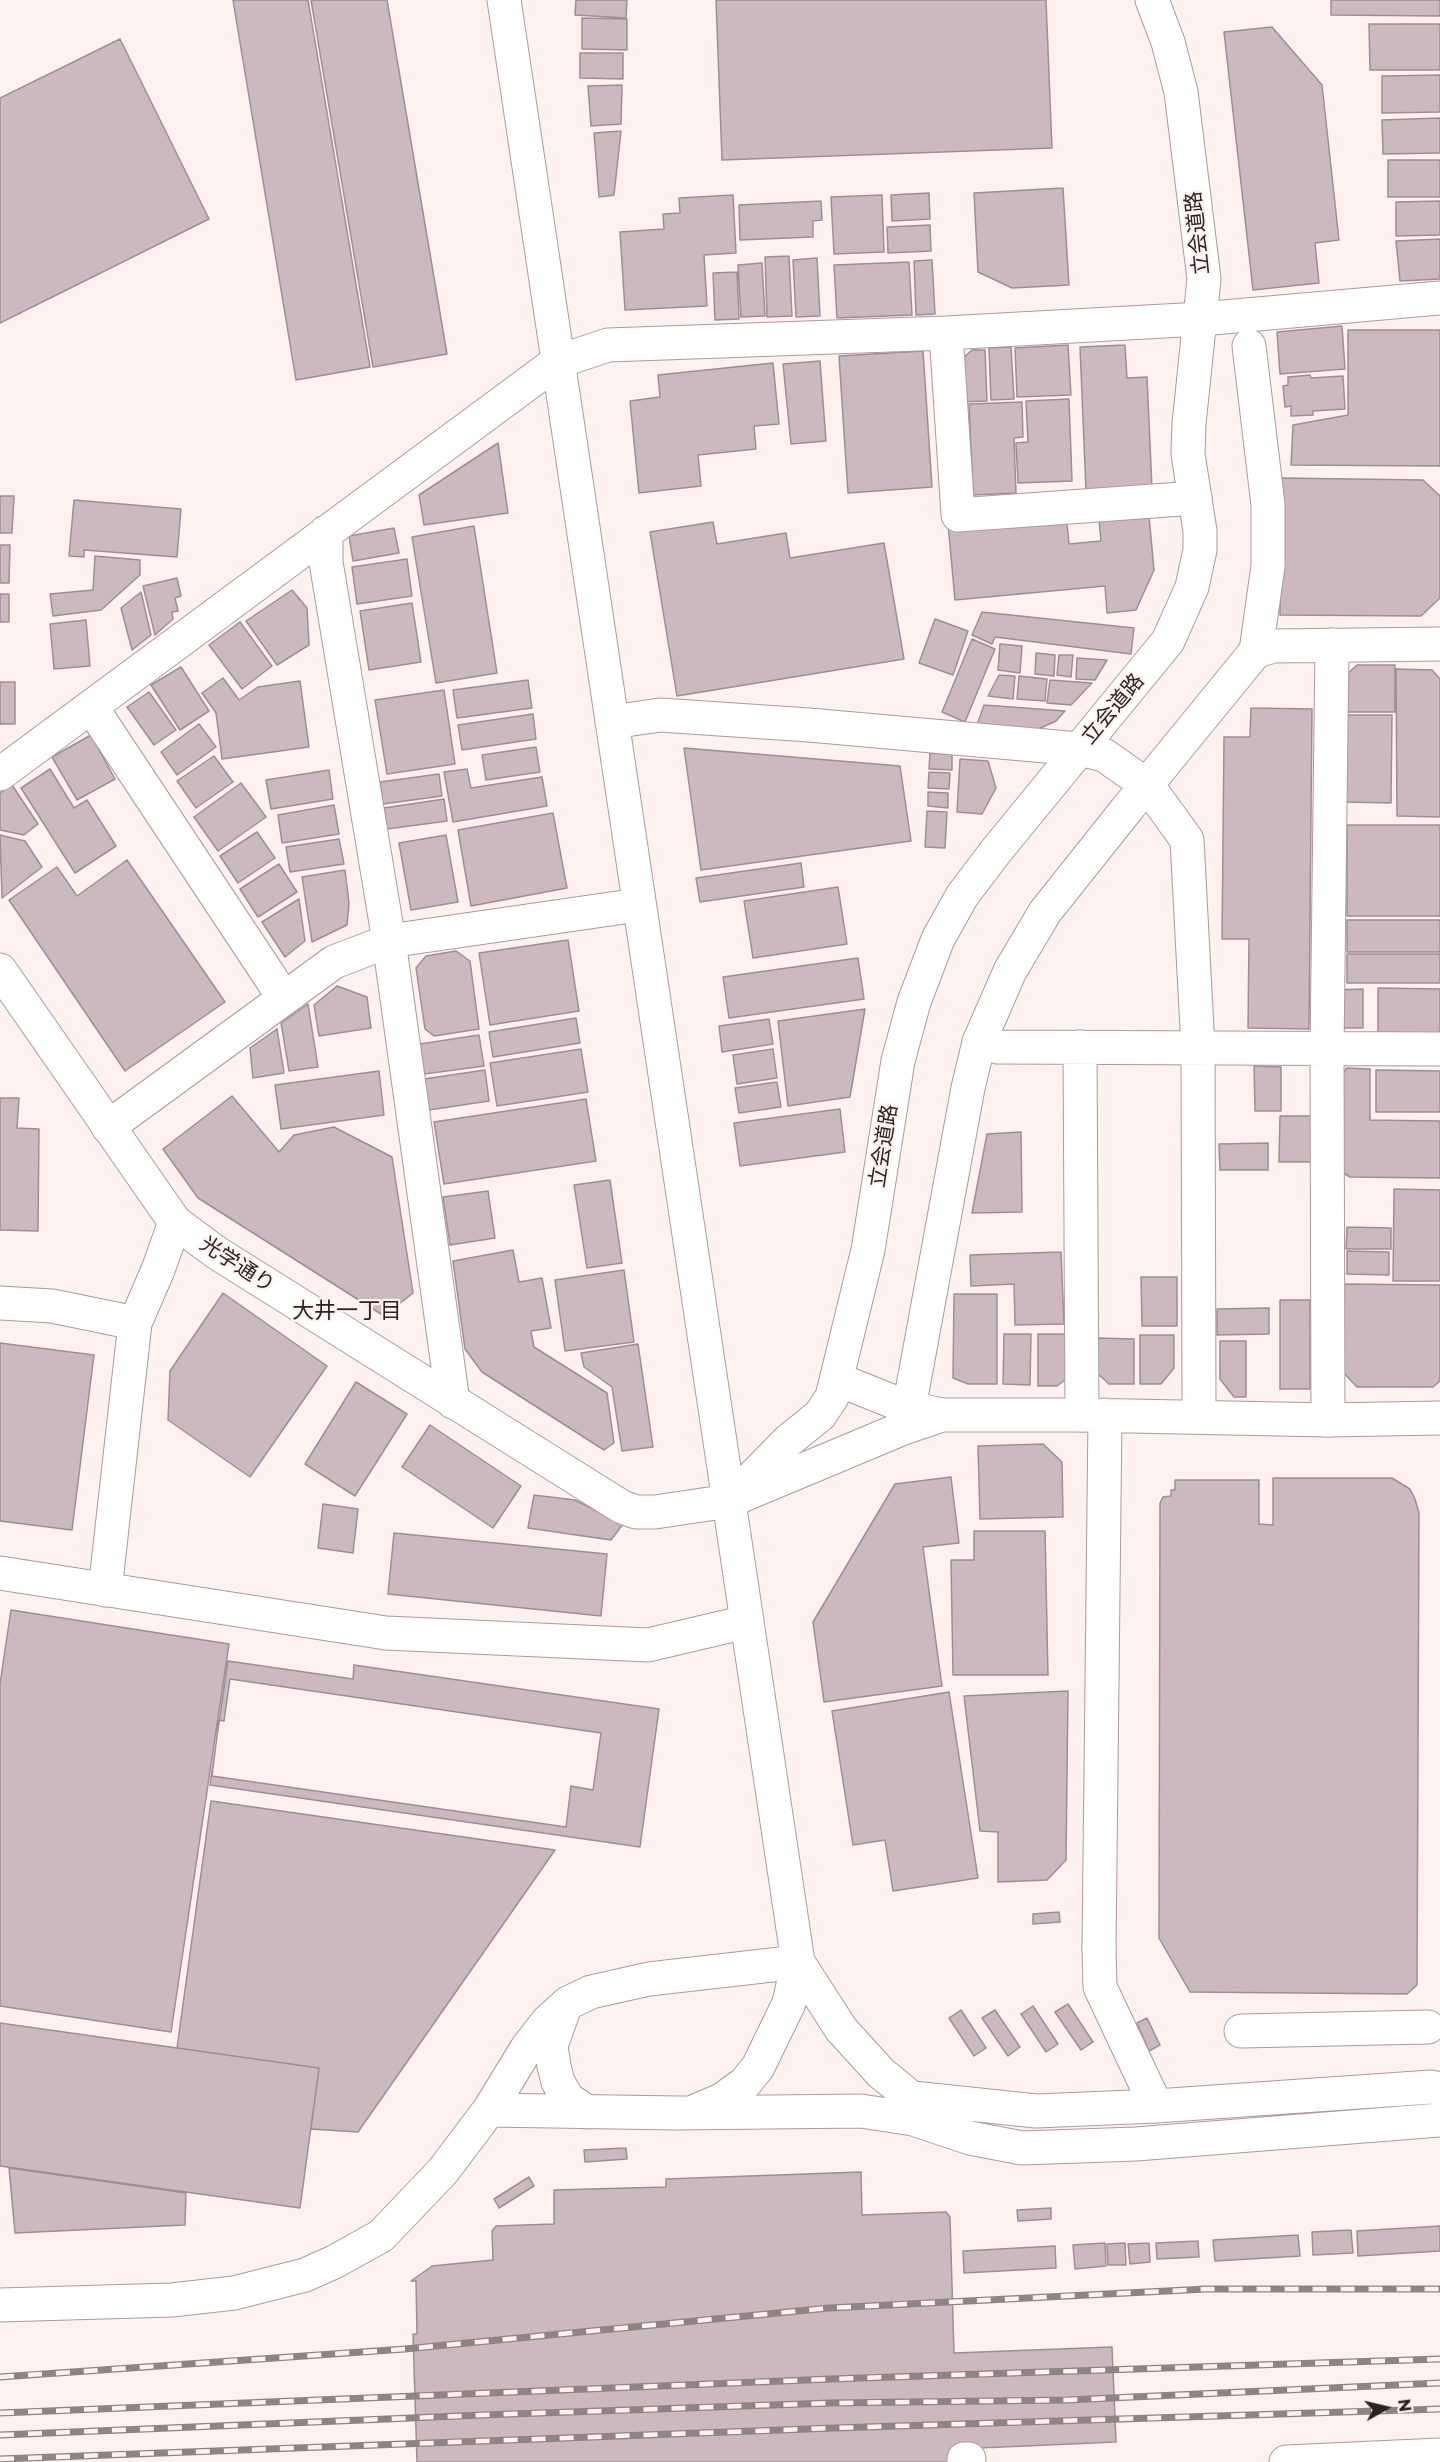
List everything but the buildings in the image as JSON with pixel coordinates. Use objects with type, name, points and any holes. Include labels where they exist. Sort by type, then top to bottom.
[{"type":"street","points":[[504,0],[798,1962],[789,2003],[758,2067],[745,2083],[723,2099],[691,2113]]},
{"type":"street","name":"立会道路","points":[[729,1501],[788,1441],[820,1415],[832,1397],[839,1380],[868,1250],[898,1061],[914,1002],[938,939],[962,896],[1079,749],[1156,657],[1179,623],[1192,587],[1200,550],[1188,454],[1189,424],[1204,279],[1180,92],[1168,42],[1152,0]]},
{"type":"street","points":[[0,774],[557,363],[608,345],[946,333],[1201,319],[1440,298]]},
{"type":"street","points":[[946,333],[958,515],[1195,498]]},
{"type":"street","points":[[909,1408],[968,1088],[979,1042],[1010,971],[1045,912],[1256,651],[1268,566],[1268,504],[1249,346]]},
{"type":"street","points":[[326,532],[326,562],[389,941],[453,1402]]},
{"type":"street","points":[[1256,651],[1274,646],[1440,644]]},
{"type":"street","points":[[1328,1420],[1327,1049],[1332,645]]},
{"type":"street","points":[[92,708],[284,998]]},
{"type":"street","points":[[612,722],[660,715],[809,725],[1079,749],[1104,755],[1138,798],[1187,840],[1198,1048],[1199,1417]]},
{"type":"street","points":[[108,1127],[334,962],[389,941],[638,905]]},
{"type":"street","name":"光学通り","points":[[0,970],[175,1222],[227,1259],[621,1508],[636,1512],[655,1512],[729,1501],[901,1429],[942,1415]]},
{"type":"street","points":[[979,1042],[998,1047],[1440,1049]]},
{"type":"street","points":[[1080,1047],[1094,1415],[1100,1987],[1156,2106]]},
{"type":"street","points":[[105,1590],[135,1323],[158,1270],[175,1222]]},
{"type":"street","points":[[0,1303],[52,1306],[135,1323]]},
{"type":"street","points":[[839,1380],[909,1408],[942,1415],[1094,1415],[1328,1420],[1440,1418]]},
{"type":"street","points":[[0,1574],[105,1590],[135,1592],[386,1633],[619,1646],[648,1645],[747,1622]]},
{"type":"street","points":[[0,2305],[172,2300],[234,2294],[305,2275],[365,2247],[398,2221],[456,2155],[489,2110],[527,2048],[548,2021],[568,2003],[591,1992],[640,1981],[798,1962]]},
{"type":"street","points":[[798,1962],[841,2029],[881,2073],[950,2130]]},
{"type":"street","points":[[568,2003],[554,2032],[551,2046],[554,2066],[558,2082],[568,2099],[587,2112]]},
{"type":"street","points":[[1241,2031],[1428,2027]]},
{"type":"street","points":[[913,2098],[1002,2109],[1047,2111],[1156,2106],[1431,2087],[1440,2089]]},
{"type":"street","points":[[489,2110],[691,2113],[861,2111],[913,2119],[1000,2146],[1057,2147],[1136,2144],[1440,2120]]},
{"type":"street","points":[[1286,2462],[1440,2455]]},
{"type":"railway","points":[[0,2377],[405,2349],[829,2308],[1206,2289],[1440,2289]]},
{"type":"railway","points":[[0,2413],[831,2379],[1440,2359]]},
{"type":"railway","points":[[0,2435],[831,2403],[1067,2400],[1440,2383]]},
{"type":"railway","points":[[0,2459],[834,2428],[1440,2409]]},
{"type":"district","name":"大井一丁目","points":[[347,1312]]}]
